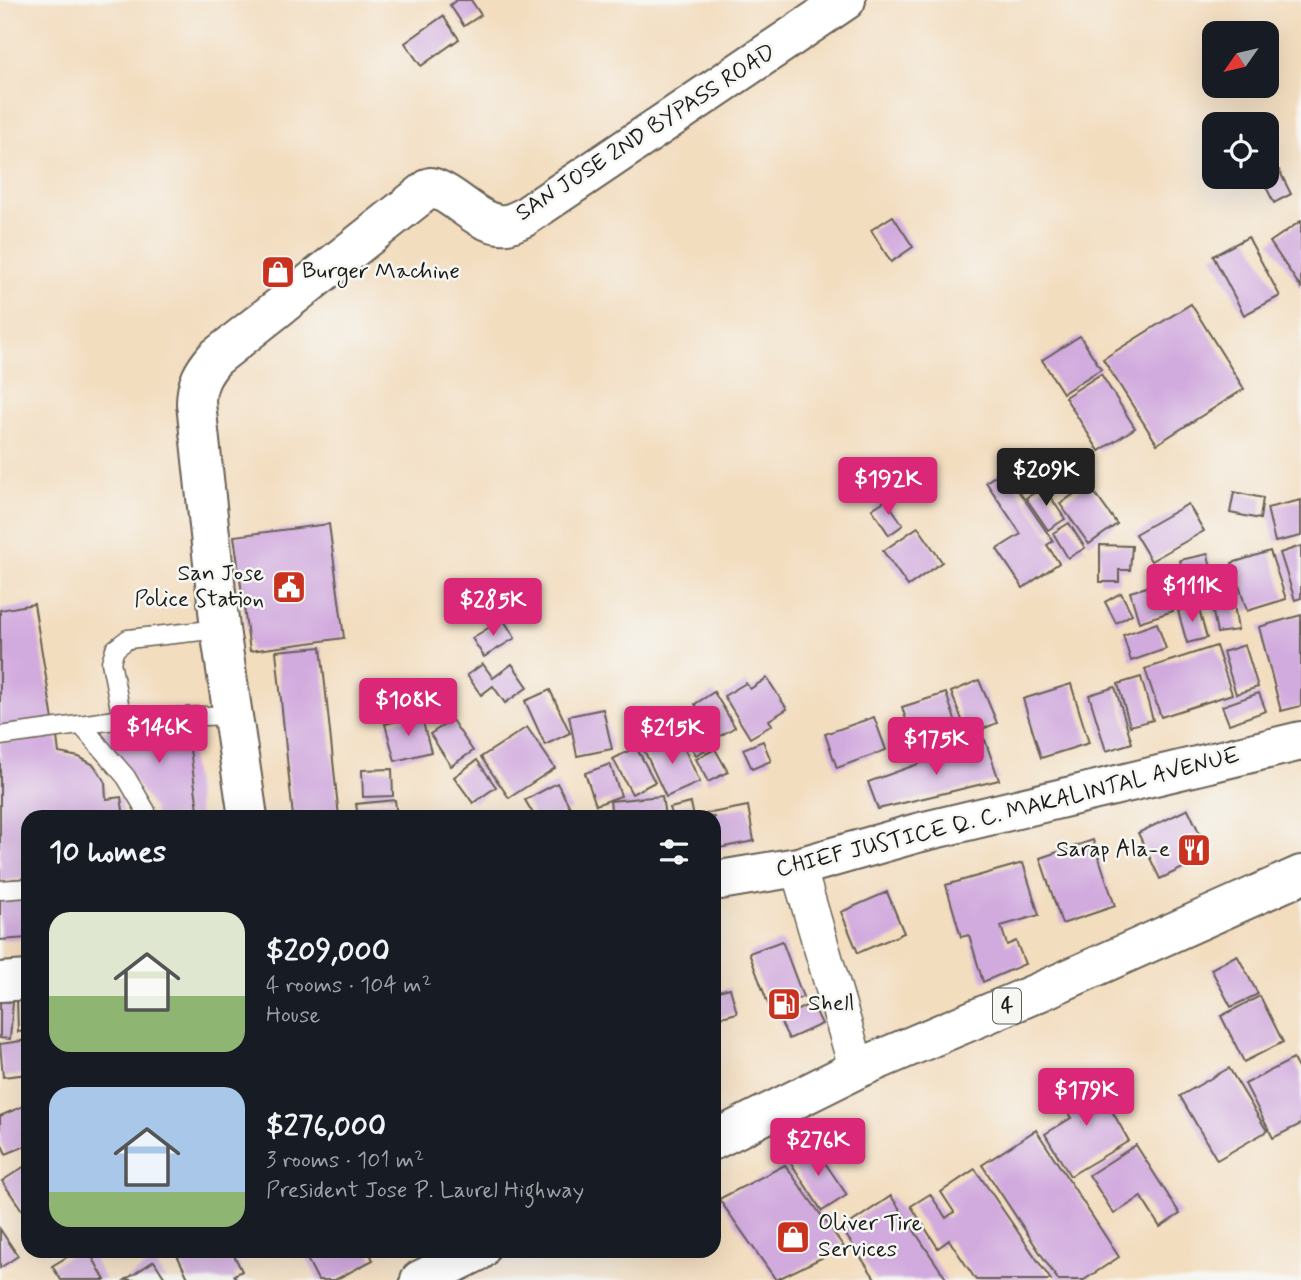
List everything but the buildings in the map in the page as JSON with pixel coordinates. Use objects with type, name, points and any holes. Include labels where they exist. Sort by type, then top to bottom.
[{"type":"main road","name":"SAN JOSE 2ND BYPASS ROAD","points":[[247,810],[220,629],[196,403],[196,389],[200,378],[215,358],[431,187],[442,190],[488,222],[506,224],[523,218],[846,0]]},
{"type":"main road","name":"CHIEF JUSTICE Q. C. MAKALINTAL AVENUE","points":[[721,880],[798,867],[917,833],[1301,741]]},
{"type":"main road","name":"4","points":[[721,1136],[856,1069],[1039,992],[1301,875]]},
{"type":"main road","points":[[0,982],[21,980]]},
{"type":"main road","points":[[420,1280],[465,1258]]},
{"type":"street","points":[[798,867],[856,1069]]},
{"type":"lane","points":[[122,719],[111,662],[115,649],[128,639],[220,629]]},
{"type":"lane","points":[[0,736],[122,719],[232,715]]},
{"type":"lane","points":[[81,725],[126,778],[145,810]]},
{"type":"lane","points":[[0,890],[21,888]]},
{"type":"place","name":"Burger Machine","points":[[278,272]]},
{"type":"place","name":"San Jose Police Station","points":[[289,587]]},
{"type":"place","name":"Sarap Ala-e","points":[[1194,850]]},
{"type":"place","name":"Shell","points":[[784,1004]]},
{"type":"place","name":"Oliver Tire Services","points":[[793,1237]]}]
